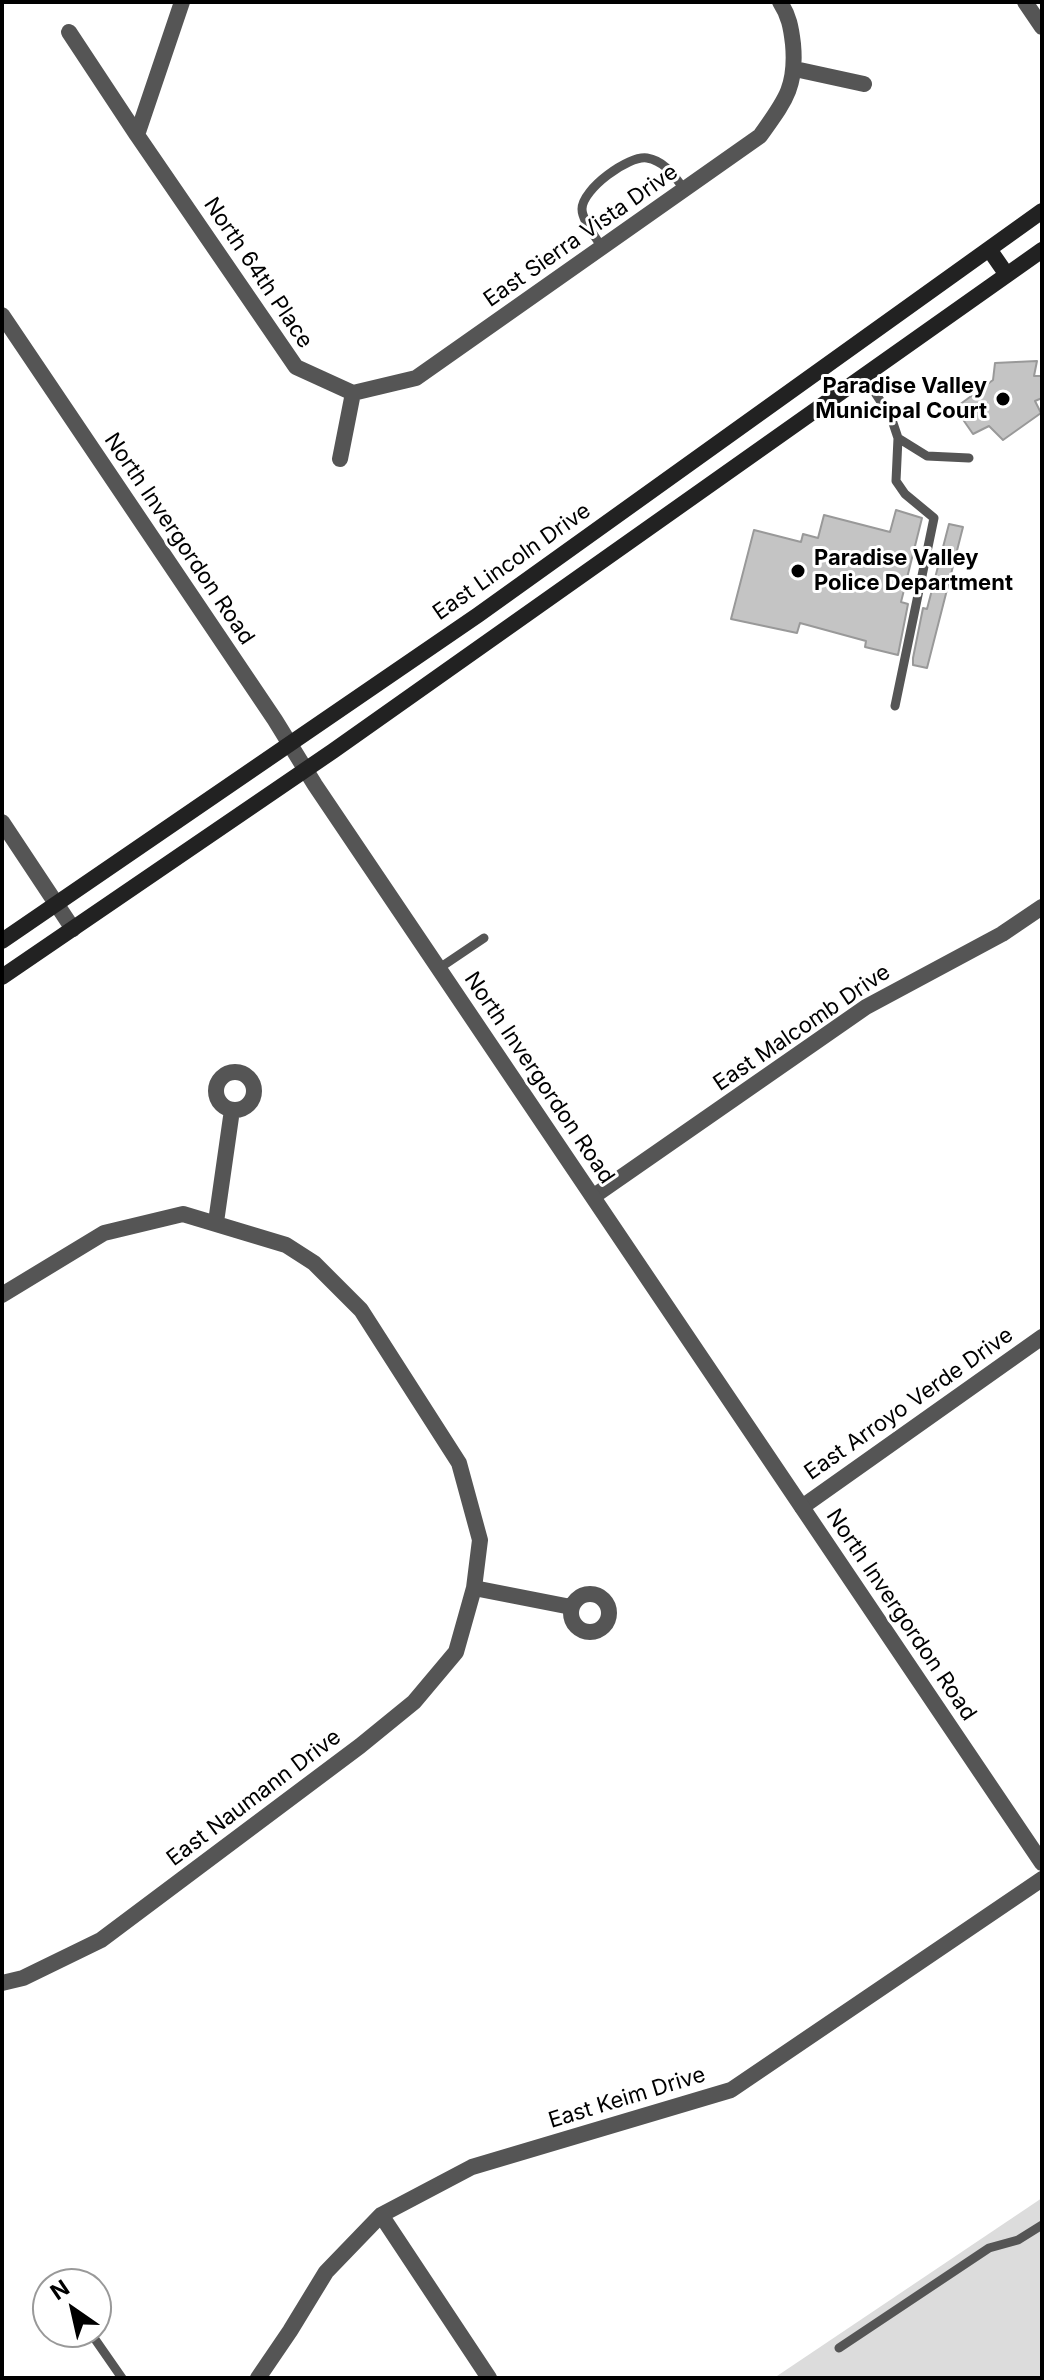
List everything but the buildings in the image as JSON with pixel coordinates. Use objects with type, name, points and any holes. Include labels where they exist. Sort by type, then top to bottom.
[{"type":"main road","name":"East Lincoln Drive","points":[[2,941],[544,568],[1042,211]]},
{"type":"main road","points":[[989,249],[1007,275]]},
{"type":"main road","points":[[2,977],[305,770],[1042,250]]},
{"type":"main road","points":[[846,352],[864,376]]},
{"type":"main road","points":[[544,568],[561,591]]},
{"type":"street","points":[[137,135],[182,2]]},
{"type":"street","points":[[780,2],[790,17],[795,69],[864,84]]},
{"type":"street","points":[[1025,2],[1042,27]]},
{"type":"street","name":"North 64th Place","points":[[69,32],[296,367],[353,393]]},
{"type":"street","name":"East Sierra Vista Drive","points":[[353,393],[416,378],[760,136],[787,97],[795,69]]},
{"type":"street","name":"North Invergordon Road","points":[[2,315],[438,969],[1042,1863]]},
{"type":"street","points":[[340,459],[353,393]]},
{"type":"street","points":[[2,822],[73,929]]},
{"type":"street","name":"East Malcomb Drive","points":[[594,1196],[866,1007],[1002,934],[1042,907]]},
{"type":"street","points":[[216,1222],[232,1110]]},
{"type":"street","name":"East Naumann Drive","points":[[2,1295],[104,1233],[183,1214],[286,1245],[314,1263],[361,1310],[459,1463],[480,1540],[474,1588],[456,1652],[414,1702],[101,1940],[23,1978],[2,1983]]},
{"type":"street","name":"East Arroyo Verde Drive","points":[[802,1507],[1042,1337]]},
{"type":"street","points":[[474,1588],[571,1607]]},
{"type":"street","name":"East Keim Drive","points":[[258,2378],[326,2272],[381,2215],[472,2167],[731,2090],[1042,1879]]},
{"type":"street","points":[[381,2215],[489,2378]]},
{"type":"lane","points":[[602,248],[581,213],[583,198],[594,185],[637,157],[660,162],[685,190]]},
{"type":"lane","points":[[864,376],[891,417],[898,438],[896,481],[905,494],[934,518],[895,706]]},
{"type":"lane","points":[[898,438],[927,456],[969,458]]},
{"type":"lane","points":[[438,969],[484,938]]},
{"type":"lane","points":[[839,2348],[989,2248],[1018,2240],[1042,2225]]},
{"type":"lane","points":[[101,2348],[122,2378]]},
{"type":"shaded area","points":[[1042,2198],[1042,2378],[774,2378]]},
{"type":"place","name":"Paradise Valley Municipal Court","points":[[1003,399]]},
{"type":"place","name":"Paradise Valley Police Department","points":[[798,571]]}]
